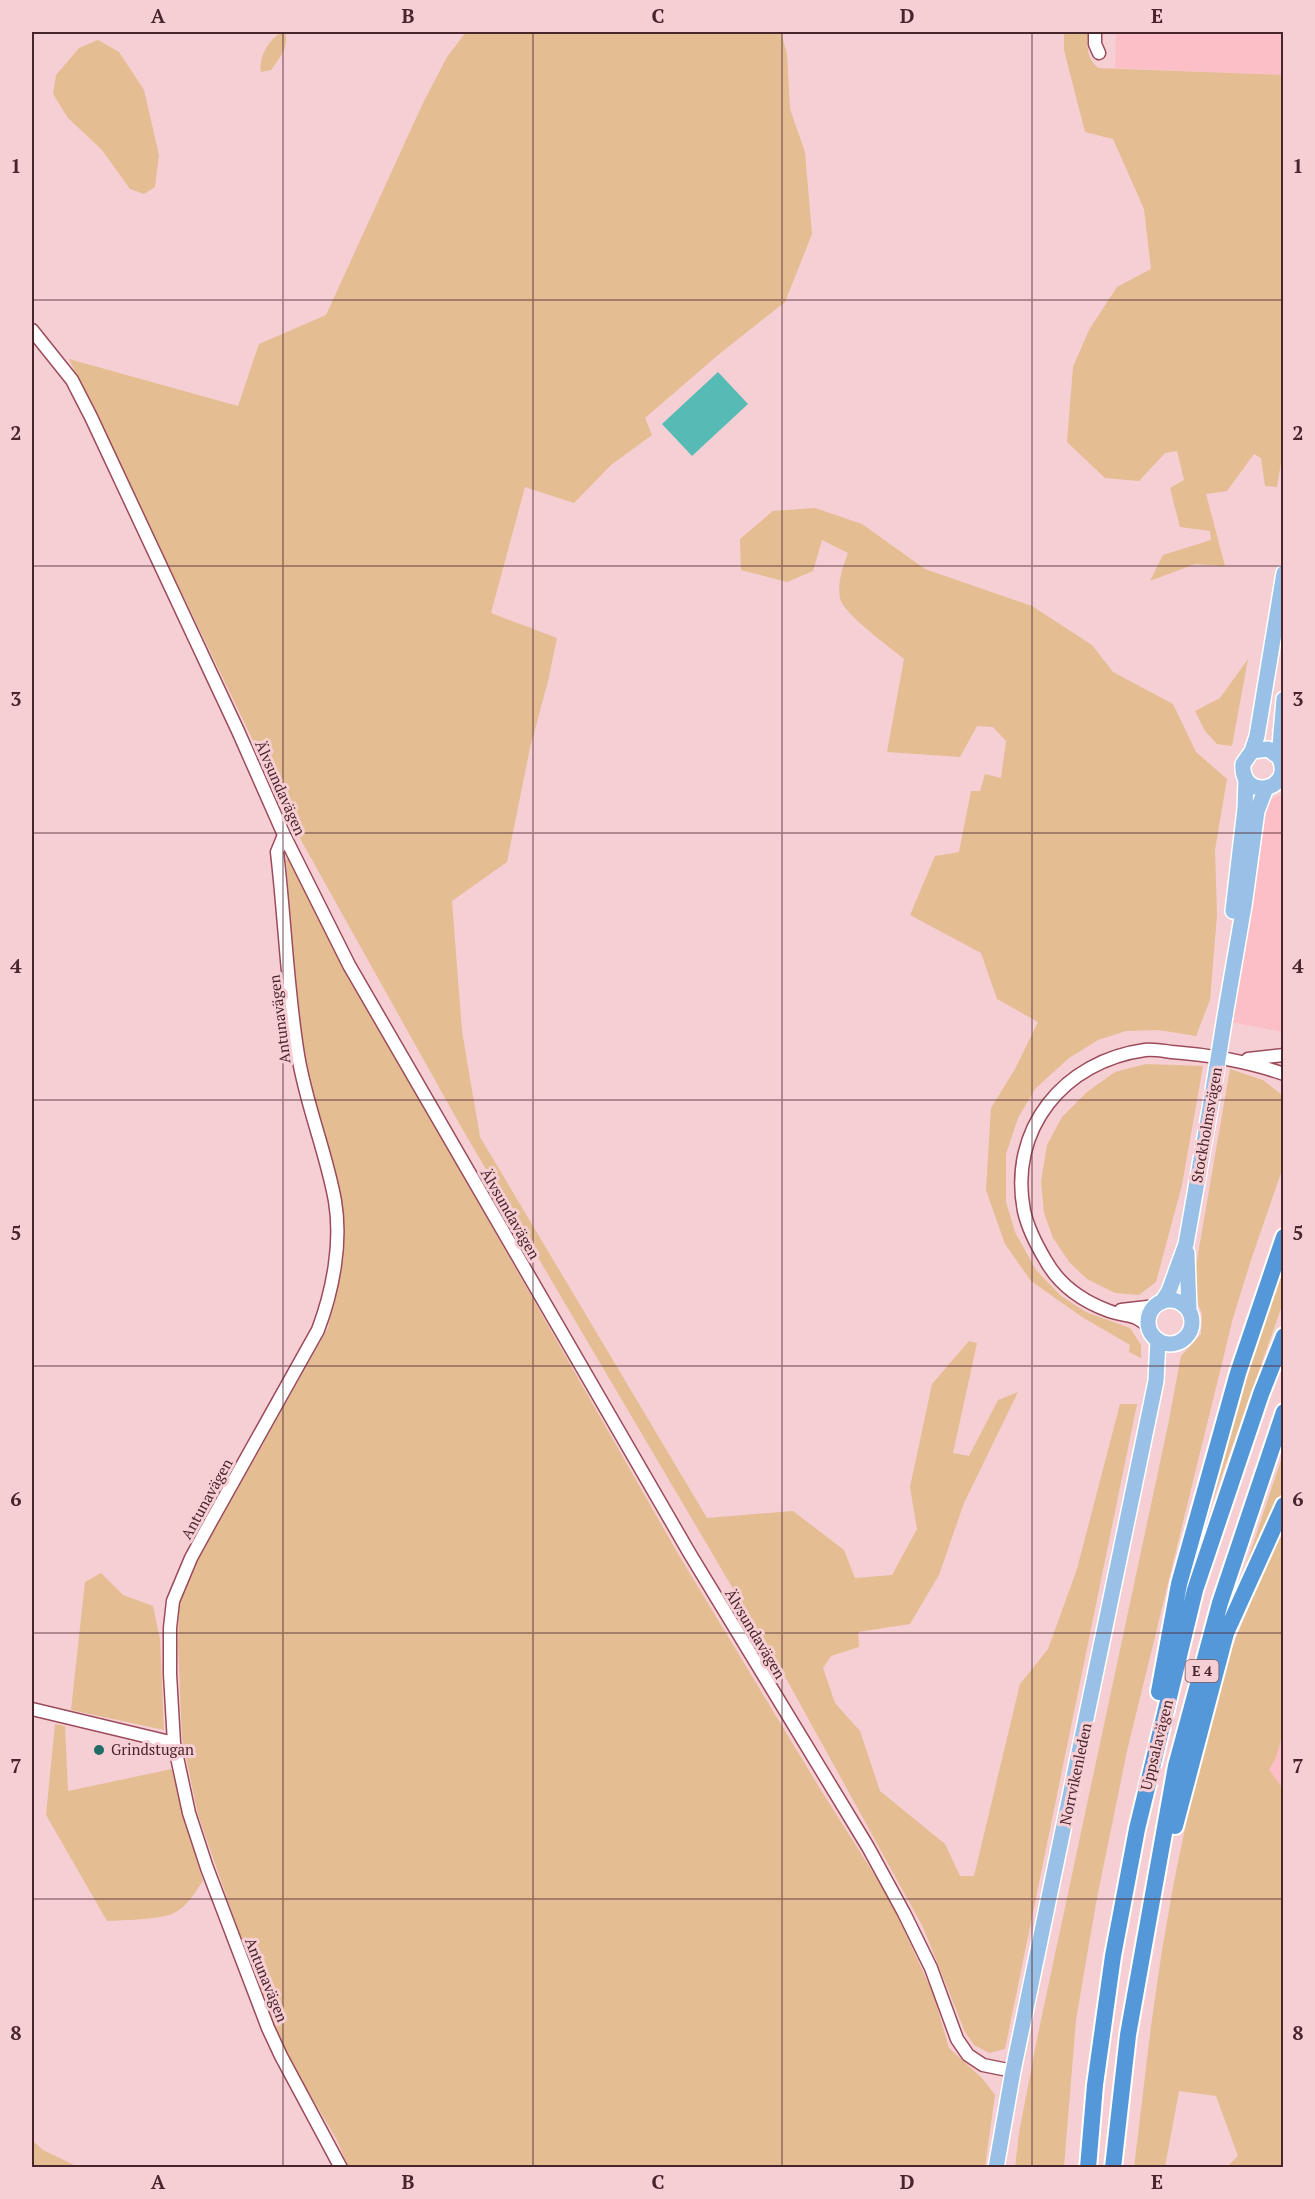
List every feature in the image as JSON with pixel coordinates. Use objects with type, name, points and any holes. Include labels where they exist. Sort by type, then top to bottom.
[{"type":"highway","points":[[1137,1829],[1179,1584],[1238,1373],[1284,1237]]},
{"type":"highway","name":"Uppsalavägen","points":[[1088,2168],[1095,2085],[1113,1956],[1137,1829],[1195,1590],[1261,1395],[1284,1336]]},
{"type":"highway","name":"Uppsalavägen","points":[[1113,2168],[1128,2035],[1176,1766],[1220,1603],[1284,1412]]},
{"type":"highway","points":[[1145,1937],[1226,1633],[1284,1505]]},
{"type":"main road","name":"Stockholmsvägen","points":[[1225,1011],[1245,809],[1246,779],[1243,764],[1252,751],[1257,736],[1284,573]]},
{"type":"main road","name":"Stockholmsvägen","points":[[1159,1304],[1169,1291],[1186,1244],[1244,906],[1257,811],[1266,788],[1275,784],[1281,776],[1283,766],[1279,757],[1284,699]]},
{"type":"main road","points":[[1252,751],[1268,749],[1279,757]]},
{"type":"main road","points":[[1246,779],[1254,786],[1266,788]]},
{"type":"main road","name":"Stockholmsvägen","points":[[1186,1244],[1189,1310]]},
{"type":"main road","points":[[1177,1301],[1189,1310],[1192,1317],[1190,1332],[1179,1343],[1171,1344],[1154,1334],[1148,1321],[1151,1312],[1159,1304],[1177,1301]]},
{"type":"main road","name":"Norrvikenleden","points":[[996,2168],[1013,2072],[1156,1381],[1154,1334]]},
{"type":"main road","name":"Norrvikenleden","points":[[1156,1381],[1171,1350],[1179,1343]]},
{"type":"street","points":[[1095,32],[1095,44],[1099,53]]},
{"type":"street","name":"Älvsundavägen","points":[[32,330],[72,380],[92,417],[284,835],[349,965],[707,1583],[868,1847],[931,1968],[957,2039],[968,2055],[983,2065],[1013,2072]]},
{"type":"street","name":"Antunavägen","points":[[284,835],[278,852],[293,1024],[301,1070],[335,1202],[337,1230],[334,1272],[326,1309],[318,1330],[195,1550],[172,1601],[170,1674],[174,1743],[189,1813],[207,1868],[280,2056],[341,2168]]},
{"type":"street","points":[[1154,1334],[1139,1318],[1110,1311],[1084,1300],[1061,1282],[1034,1239],[1024,1212],[1021,1181],[1024,1150],[1036,1120],[1055,1095],[1079,1073],[1112,1058],[1147,1050],[1232,1059],[1284,1055]]},
{"type":"street","points":[[1232,1059],[1284,1074]]},
{"type":"street","points":[[1110,1311],[1159,1304]]},
{"type":"street","points":[[32,1709],[174,1743]]},
{"type":"shaded area","points":[[285,32],[285,48],[280,57],[271,70],[261,72],[261,60],[266,48],[274,38]]},
{"type":"shaded area","points":[[466,32],[781,32],[787,54],[790,109],[805,152],[812,234],[785,302],[718,355],[645,418],[652,435],[611,465],[574,503],[525,487],[491,613],[557,638],[530,748],[507,862],[452,901],[462,1031],[480,1137],[707,1518],[793,1511],[844,1550],[855,1578],[892,1575],[917,1529],[910,1487],[932,1384],[969,1341],[977,1343],[953,1453],[969,1456],[998,1400],[1018,1392],[964,1503],[939,1575],[910,1624],[858,1632],[859,1647],[831,1656],[823,1668],[835,1703],[860,1731],[880,1791],[945,1844],[960,1876],[974,1876],[1020,1684],[1048,1649],[1077,1569],[1120,1404],[1137,1404],[1005,2049],[989,2053],[974,2045],[965,2032],[923,1927],[788,1682],[464,1132],[302,842],[69,359],[238,406],[259,344],[326,315],[423,103],[447,57]]},
{"type":"shaded area","points":[[1064,32],[1088,32],[1089,56],[1098,68],[1283,75],[1283,451],[1277,487],[1265,486],[1261,458],[1254,454],[1227,491],[1206,494],[1225,566],[1195,564],[1150,581],[1163,555],[1211,540],[1210,531],[1180,527],[1170,488],[1184,480],[1177,451],[1165,453],[1139,481],[1105,478],[1067,442],[1073,367],[1089,330],[1117,287],[1151,269],[1144,209],[1113,139],[1085,132],[1064,50]]},
{"type":"shaded area","points":[[1116,32],[1283,32],[1283,75],[1115,68]]},
{"type":"shaded area","points":[[98,40],[119,52],[144,90],[159,155],[155,187],[144,194],[130,189],[102,150],[68,118],[53,94],[56,75],[79,48]]},
{"type":"shaded area","points":[[815,508],[862,524],[925,569],[1032,606],[1092,645],[1113,672],[1173,704],[1196,752],[1227,779],[1215,850],[1217,915],[1210,1000],[1196,1036],[1159,1030],[1126,1031],[1098,1040],[1069,1058],[1035,1089],[1018,1118],[1006,1154],[1006,1202],[1015,1232],[1036,1270],[1061,1296],[1086,1312],[1130,1328],[1141,1345],[1141,1358],[1129,1352],[1130,1345],[1082,1317],[1031,1281],[1005,1244],[986,1190],[991,1108],[1015,1069],[1038,1022],[997,999],[981,953],[910,915],[935,856],[959,852],[971,791],[980,791],[985,774],[1001,778],[1006,741],[993,727],[977,726],[960,757],[887,752],[904,659],[878,639],[843,605],[839,586],[848,553],[822,540],[813,571],[787,582],[741,570],[740,539],[773,511]]},
{"type":"shaded area","points":[[1248,659],[1232,746],[1217,744],[1205,731],[1195,711],[1220,698]]},
{"type":"shaded area","points":[[1283,794],[1283,1032],[1231,1022],[1263,812],[1269,800]]},
{"type":"shaded area","points":[[291,856],[343,965],[677,1552],[891,1901],[934,1996],[949,2048],[982,2078],[995,2095],[985,2167],[348,2167],[337,2140],[288,2058],[248,1958],[198,1815],[182,1738],[178,1645],[179,1604],[197,1561],[328,1328],[339,1276],[343,1221],[306,1071],[299,1025],[286,860]]},
{"type":"shaded area","points":[[1146,1064],[1203,1066],[1182,1185],[1156,1282],[1139,1295],[1115,1293],[1087,1279],[1070,1263],[1053,1238],[1044,1213],[1041,1181],[1047,1145],[1062,1117],[1087,1092],[1115,1072]]},
{"type":"shaded area","points":[[1230,1069],[1263,1080],[1282,1095],[1283,1167],[1233,1318],[1127,1751],[1096,1903],[1076,2020],[1064,2167],[1015,2168],[1019,2133],[1038,2034],[1181,1356],[1201,1334],[1202,1314],[1192,1289]]},
{"type":"shaded area","points":[[1283,1257],[1283,1303],[1195,1551],[1242,1379]]},
{"type":"shaded area","points":[[1283,1454],[1283,1490],[1245,1568]]},
{"type":"shaded area","points":[[1283,1529],[1283,1733],[1276,1758],[1269,1770],[1284,1790],[1283,2167],[1227,2167],[1238,2156],[1216,2096],[1179,2091],[1165,2167],[1134,2168],[1162,1950],[1200,1755],[1229,1655]]},
{"type":"shaded area","points":[[101,1573],[123,1595],[153,1606],[160,1639],[164,1730],[71,1710],[85,1582]]},
{"type":"shaded area","points":[[55,1724],[65,1726],[68,1791],[172,1769],[183,1816],[203,1881],[179,1910],[160,1917],[107,1921],[46,1815]]},
{"type":"shaded area","points":[[1283,1733],[1283,1790],[1269,1770],[1276,1758]]},
{"type":"shaded area","points":[[32,2140],[43,2150],[78,2167],[32,2167]]},
{"type":"water","points":[[718,372],[748,404],[692,456],[662,424]]},
{"type":"place","name":"Grindstugan","points":[[99,1750]]}]
